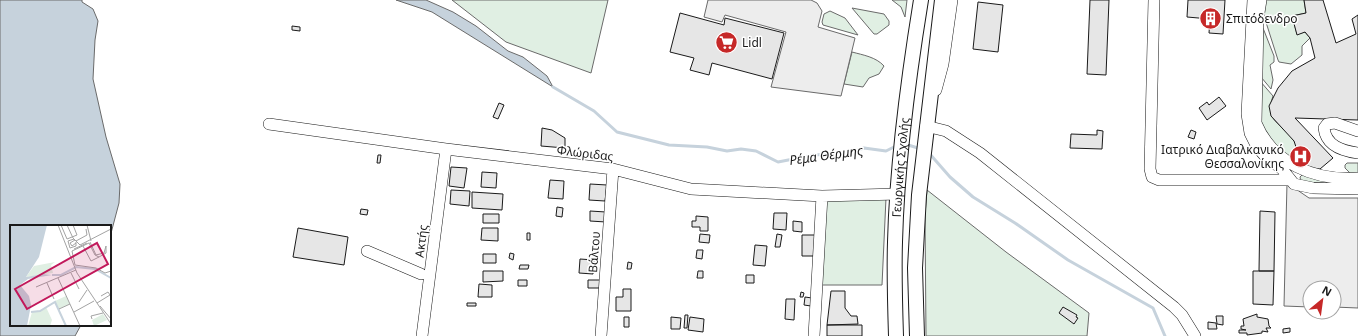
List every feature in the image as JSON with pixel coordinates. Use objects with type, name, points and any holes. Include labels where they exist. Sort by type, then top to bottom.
[{"type":"main road","name":"Γεωργικής Σχολής","points":[[896,336],[895,243],[900,162],[903,127],[921,0]]},
{"type":"main road","name":"Γεωργικής Σχολής","points":[[917,336],[916,268],[920,180],[942,0]]},
{"type":"street","points":[[952,0],[943,64],[926,130],[946,131],[965,142],[996,165],[1174,307],[1182,316],[1195,336]]},
{"type":"street","points":[[1154,0],[1150,169],[1152,177],[1159,180],[1290,180]]},
{"type":"street","points":[[1253,0],[1248,124],[1250,133],[1257,147],[1264,155],[1282,169],[1294,184],[1303,187],[1358,189]]},
{"type":"street","points":[[1261,0],[1258,19],[1256,123],[1261,135],[1278,155],[1308,172],[1326,177],[1358,178]]},
{"type":"street","points":[[1358,131],[1335,123],[1327,124],[1324,128],[1324,134],[1330,143],[1348,152],[1358,153]]},
{"type":"street","name":"Φλώριδας","points":[[269,124],[446,149],[613,169],[692,189],[822,196],[898,194]]},
{"type":"street","name":"Ακτής","points":[[422,336],[446,149]]},
{"type":"street","name":"Βάλτου","points":[[601,336],[613,169]]},
{"type":"street","points":[[814,336],[822,196]]},
{"type":"street","points":[[367,251],[421,274]]},
{"type":"green space","points":[[452,0],[608,0],[591,73],[506,42]]},
{"type":"green space","points":[[892,0],[907,0],[905,17],[901,7]]},
{"type":"green space","points":[[1264,0],[1304,0],[1306,13],[1292,16],[1297,34],[1305,32],[1310,38],[1302,46],[1302,55],[1291,64],[1279,62],[1278,60],[1264,16]]},
{"type":"green space","points":[[852,8],[884,14],[889,21],[889,25],[877,34],[874,34]]},
{"type":"green space","points":[[830,11],[845,18],[858,35],[823,25],[822,22],[824,14]]},
{"type":"green space","points":[[1263,28],[1274,56],[1274,62],[1270,65],[1273,80],[1271,89],[1261,77]]},
{"type":"green space","points":[[852,52],[873,58],[884,66],[879,74],[869,78],[863,87],[844,84]]},
{"type":"green space","points":[[1260,81],[1273,96],[1271,105],[1272,117],[1296,143],[1303,168],[1265,139],[1258,115]]},
{"type":"green space","points":[[1347,163],[1358,163],[1358,175],[1352,175],[1345,168]]},
{"type":"green space","points":[[1303,174],[1358,185],[1301,182],[1300,177]]},
{"type":"green space","points":[[927,190],[1006,252],[1089,313],[1087,336],[926,336],[925,215]]},
{"type":"green space","points":[[825,198],[886,198],[882,285],[820,285]]},
{"type":"shaded area","points":[[0,0],[82,0],[82,2],[93,9],[98,21],[95,40],[93,79],[106,137],[120,184],[119,203],[111,233],[111,225],[10,225],[10,326],[80,326],[75,336],[0,336]]},
{"type":"shaded area","points":[[396,0],[426,0],[453,12],[476,26],[508,51],[523,57],[547,76],[553,87],[432,12]]},
{"type":"shaded area","points":[[708,0],[811,0],[817,3],[822,11],[818,27],[855,38],[841,96],[771,87],[786,32],[725,15],[722,22],[704,17]]},
{"type":"shaded area","points":[[1287,183],[1309,198],[1358,198],[1358,308],[1342,307],[1342,280],[1302,280],[1302,307],[1284,306]]},
{"type":"building","points":[[1090,0],[1109,0],[1106,75],[1087,74]]},
{"type":"building","name":"Σπιτόδενδρο","points":[[1188,0],[1225,0],[1223,34],[1209,33],[1210,19],[1187,17]]},
{"type":"building","name":"Ιατρικό Διαβαλκανικό Θεσσαλονίκης","points":[[1304,0],[1323,0],[1336,43],[1356,34],[1352,19],[1358,15],[1358,120],[1295,118],[1333,158],[1320,169],[1303,168],[1294,141],[1271,116],[1269,106],[1278,88],[1292,71],[1315,58],[1310,38],[1305,32],[1297,35],[1292,16],[1306,13]]},
{"type":"building","points":[[978,2],[1003,5],[998,52],[973,49]]},
{"type":"building","name":"Lidl","points":[[680,13],[724,25],[725,18],[784,33],[772,79],[712,63],[709,75],[690,70],[694,58],[670,52]]},
{"type":"building","points":[[292,26],[300,27],[300,31],[292,30]]},
{"type":"building","points":[[1219,97],[1226,106],[1207,120],[1199,108],[1207,102],[1209,105]]},
{"type":"building","points":[[499,103],[504,105],[498,119],[493,117]]},
{"type":"building","points":[[542,128],[552,130],[565,138],[565,148],[541,146]]},
{"type":"building","points":[[1097,130],[1103,131],[1102,149],[1070,148],[1071,134],[1097,135]]},
{"type":"building","points":[[1191,130],[1196,132],[1194,139],[1188,137]]},
{"type":"building","points":[[378,155],[381,155],[380,163],[377,163]]},
{"type":"building","points":[[451,167],[467,168],[464,188],[449,186]]},
{"type":"building","points":[[482,172],[497,173],[496,188],[481,187]]},
{"type":"building","points":[[550,180],[564,181],[563,199],[548,198]]},
{"type":"building","points":[[590,184],[607,185],[605,201],[589,200]]},
{"type":"building","points":[[451,190],[470,191],[469,206],[450,204]]},
{"type":"building","points":[[472,192],[503,194],[502,210],[472,208]]},
{"type":"building","points":[[557,207],[563,208],[562,217],[556,216]]},
{"type":"building","points":[[361,209],[368,210],[367,215],[360,214]]},
{"type":"building","points":[[590,211],[606,212],[606,222],[590,221]]},
{"type":"building","points":[[1260,211],[1275,212],[1274,271],[1259,271]]},
{"type":"building","points":[[774,213],[787,213],[786,230],[773,229]]},
{"type":"building","points":[[483,214],[499,214],[499,223],[483,223]]},
{"type":"building","points":[[696,216],[708,217],[708,231],[700,231],[700,227],[692,227],[692,221],[696,221]]},
{"type":"building","points":[[793,221],[802,222],[802,232],[793,231]]},
{"type":"building","points":[[298,228],[348,237],[344,265],[293,257]]},
{"type":"building","points":[[482,228],[498,228],[498,241],[481,240]]},
{"type":"building","points":[[527,233],[530,233],[530,240],[527,240]]},
{"type":"building","points":[[700,234],[710,235],[709,243],[699,242]]},
{"type":"building","points":[[777,234],[782,235],[780,247],[775,247]]},
{"type":"building","points":[[802,235],[816,235],[816,256],[802,256]]},
{"type":"building","points":[[755,245],[767,246],[765,266],[753,265]]},
{"type":"building","points":[[697,250],[703,250],[702,259],[696,258]]},
{"type":"building","points":[[510,253],[514,254],[513,260],[509,258]]},
{"type":"building","points":[[483,254],[496,254],[496,263],[483,263]]},
{"type":"building","points":[[580,259],[594,260],[593,274],[579,273]]},
{"type":"building","points":[[628,262],[632,263],[631,269],[627,269]]},
{"type":"building","points":[[520,265],[529,265],[528,269],[519,269]]},
{"type":"building","points":[[483,271],[503,271],[503,281],[483,282]]},
{"type":"building","points":[[698,271],[703,271],[703,278],[697,278]]},
{"type":"building","points":[[1253,271],[1274,271],[1273,305],[1253,304]]},
{"type":"building","points":[[746,275],[754,275],[754,283],[746,283]]},
{"type":"building","points":[[518,280],[527,280],[527,286],[518,286]]},
{"type":"building","points":[[588,280],[601,280],[601,288],[588,288]]},
{"type":"building","points":[[479,284],[492,285],[492,297],[478,297]]},
{"type":"building","points":[[623,289],[631,289],[631,311],[616,311],[616,297],[623,297]]},
{"type":"building","points":[[831,291],[845,291],[845,308],[851,316],[857,316],[858,324],[827,325]]},
{"type":"building","points":[[801,292],[804,293],[803,297],[800,297]]},
{"type":"building","points":[[805,297],[812,298],[811,306],[804,305]]},
{"type":"building","points":[[786,299],[795,299],[794,320],[785,319]]},
{"type":"building","points":[[467,303],[476,303],[476,306],[467,306]]},
{"type":"building","points":[[1063,307],[1077,315],[1076,317],[1078,318],[1074,324],[1059,313]]},
{"type":"building","points":[[1257,314],[1257,317],[1268,319],[1269,326],[1271,328],[1266,328],[1268,332],[1262,331],[1262,333],[1247,335],[1247,333],[1239,333],[1239,330],[1246,330],[1241,329],[1241,326],[1244,326],[1243,319]]},
{"type":"building","points":[[685,315],[688,315],[687,328],[684,328]]},
{"type":"building","points":[[1216,316],[1223,316],[1223,325],[1217,324]]},
{"type":"building","points":[[624,317],[629,317],[629,327],[624,327]]},
{"type":"building","points":[[671,317],[681,318],[680,329],[671,329]]},
{"type":"building","points":[[690,317],[704,319],[703,332],[688,330]]},
{"type":"building","points":[[1208,322],[1216,323],[1217,329],[1208,329]]},
{"type":"building","points":[[827,325],[862,325],[862,336],[827,336]]},
{"type":"building","points":[[1290,328],[1290,332],[1283,333],[1283,329]]},
{"type":"waterway","name":"Ρέμα Θέρμης","points":[[553,87],[594,111],[617,132],[669,145],[707,147],[727,151],[741,149],[756,151],[778,162],[814,155],[851,153],[864,148],[886,151],[898,145]]},
{"type":"waterway","name":"Ρέμα Θέρμης","points":[[905,144],[921,149]]},
{"type":"waterway","name":"Ρέμα Θέρμης","points":[[929,153],[950,177],[973,197],[1015,223],[1068,260],[1153,308],[1165,336]]},
{"type":"place","name":"Σπιτόδενδρο","points":[[1211,18]]},
{"type":"place","name":"Lidl","points":[[727,42]]},
{"type":"place","name":"Ιατρικό Διαβαλκανικό Θεσσαλονίκης","points":[[1300,156]]}]
